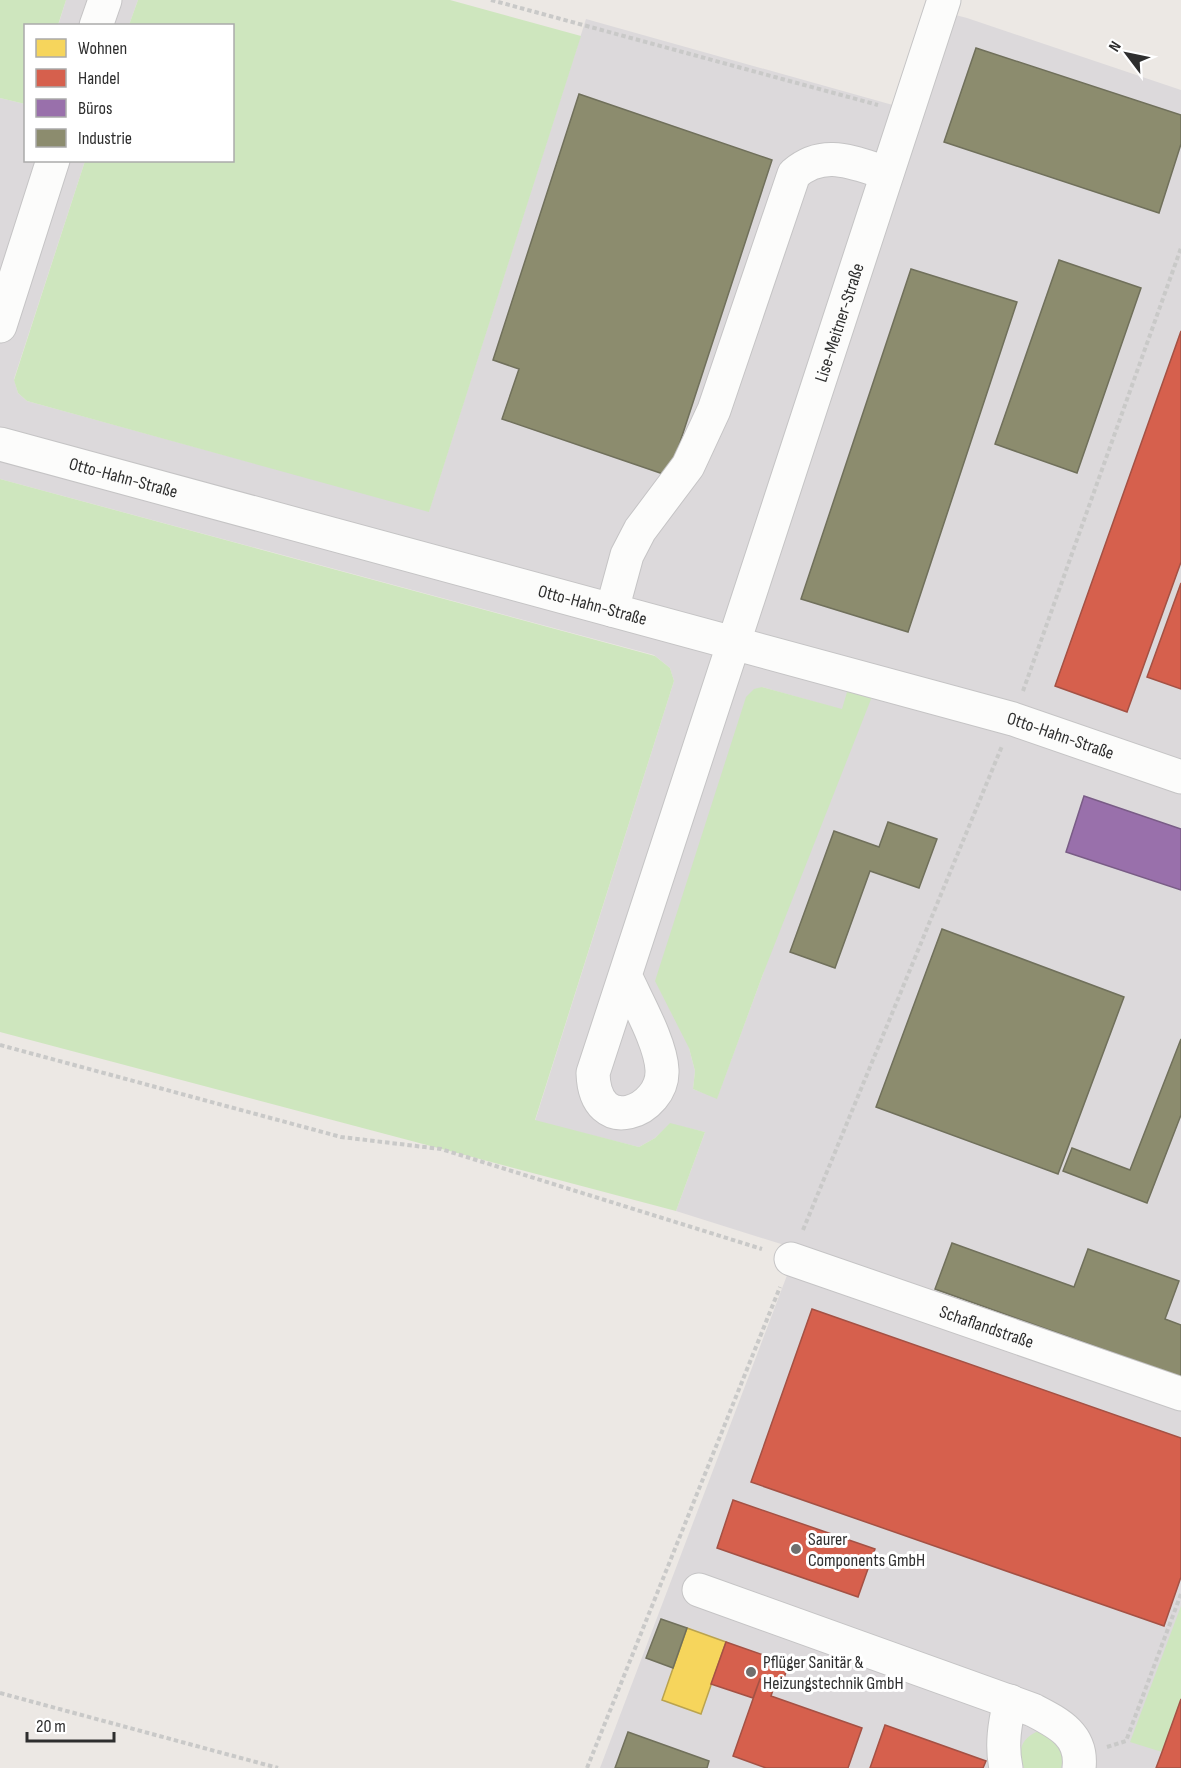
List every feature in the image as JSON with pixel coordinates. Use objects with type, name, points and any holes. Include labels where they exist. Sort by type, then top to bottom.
[{"type":"street","points":[[97,24],[105,0]]},
{"type":"street","name":"Lise-Meitner-Straße","points":[[625,975],[944,0]]},
{"type":"street","points":[[612,610],[627,555],[640,530],[688,466],[714,410],[794,174],[806,163],[819,160],[845,161],[887,173]]},
{"type":"street","points":[[0,326],[52,162]]},
{"type":"street","name":"Otto-Hahn-Straße","points":[[0,444],[1013,718],[1181,777]]},
{"type":"street","name":"Schaflandstraße","points":[[791,1259],[1181,1395]]},
{"type":"street","points":[[699,1590],[1010,1701],[1059,1724],[1073,1737],[1080,1762]]},
{"type":"street","points":[[1006,1768],[1003,1755],[1004,1725],[1010,1701]]},
{"type":"path","points":[[490,0],[906,113]]},
{"type":"path","points":[[587,1768],[791,1259],[1013,718],[1181,248]]},
{"type":"path","points":[[0,1045],[341,1137],[441,1149],[791,1259]]},
{"type":"path","points":[[1080,1762],[1126,1741],[1181,1594]]},
{"type":"path","points":[[0,1693],[278,1768]]},
{"type":"shaded area","points":[[66,0],[138,0],[129,24],[59,24]]},
{"type":"shaded area","points":[[940,11],[1181,90],[1181,1768],[600,1768],[797,1249],[676,1211],[705,1132],[670,1124],[655,1138],[639,1147],[535,1121],[674,681],[670,668],[654,655],[0,479],[0,98],[24,104],[24,162],[85,162],[14,379],[18,393],[27,401],[429,511],[586,19],[907,109]],"holes":[[[762,687],[843,710],[763,974],[717,1098],[693,1089],[695,1071],[689,1048]]]},
{"type":"green space","points":[[0,0],[66,0],[58,24],[24,24],[24,104],[0,98]]},
{"type":"green space","points":[[138,0],[450,0],[581,36],[429,512],[27,401],[18,393],[14,380],[85,162],[234,162],[234,24],[129,24]]},
{"type":"green space","points":[[0,479],[655,656],[670,668],[674,681],[535,1120],[639,1147],[655,1138],[670,1123],[705,1132],[676,1211],[0,1032]]},
{"type":"green space","points":[[850,682],[875,689],[763,974],[717,1099],[693,1089],[695,1071],[689,1048],[655,981],[746,697],[754,689],[762,687],[842,709]]},
{"type":"green space","points":[[1181,1606],[1181,1699],[1162,1752],[1130,1742]]},
{"type":"green space","points":[[1038,1731],[1049,1733],[1065,1752],[1061,1768],[1024,1768],[1021,1755],[1022,1746],[1027,1738]]},
{"type":"building: Wohnen","points":[[687,1628],[726,1642],[701,1714],[662,1700]]},
{"type":"building: Handel","points":[[1181,331],[1181,562],[1127,712],[1055,686]]},
{"type":"building: Handel","points":[[1181,583],[1181,689],[1147,677]]},
{"type":"building: Handel","points":[[812,1309],[1181,1438],[1181,1577],[1164,1626],[751,1482]]},
{"type":"building: Handel","name":"Saurer Components GmbH","points":[[733,1500],[875,1549],[858,1597],[717,1548]]},
{"type":"building: Handel","name":"Pflüger Sanitär & Heizungstechnik GmbH","points":[[726,1642],[789,1664],[781,1686],[760,1679],[753,1698],[711,1684]]},
{"type":"building: Handel","points":[[760,1679],[775,1684],[771,1696],[862,1728],[848,1768],[766,1768],[733,1756]]},
{"type":"building: Handel","points":[[1181,1699],[1181,1768],[1156,1768],[1162,1752]]},
{"type":"building: Handel","points":[[885,1725],[986,1761],[983,1768],[870,1768]]},
{"type":"building: Büros","points":[[1084,796],[1181,829],[1181,890],[1066,852]]},
{"type":"building: Industrie","points":[[976,48],[1181,115],[1181,144],[1159,213],[944,142]]},
{"type":"building: Industrie","points":[[579,94],[772,160],[669,476],[502,419],[519,369],[493,360]]},
{"type":"building: Industrie","points":[[1059,260],[1141,288],[1077,473],[995,444]]},
{"type":"building: Industrie","points":[[911,269],[1017,302],[908,632],[801,599]]},
{"type":"building: Industrie","points":[[888,822],[937,839],[919,888],[870,871],[835,968],[790,952],[834,831],[879,847]]},
{"type":"building: Industrie","points":[[942,929],[1124,997],[1058,1174],[876,1107]]},
{"type":"building: Industrie","points":[[1181,1039],[1181,1115],[1147,1203],[1063,1171],[1072,1148],[1130,1170]]},
{"type":"building: Industrie","points":[[952,1243],[1074,1287],[1088,1249],[1179,1281],[1165,1319],[1181,1325],[1181,1377],[935,1289]]},
{"type":"building: Industrie","points":[[661,1619],[687,1628],[673,1668],[646,1658]]},
{"type":"building: Industrie","points":[[628,1732],[709,1761],[707,1768],[615,1768]]},
{"type":"place","name":"Saurer Components GmbH","points":[[796,1549]]},
{"type":"place","name":"Pflüger Sanitär & Heizungstechnik GmbH","points":[[751,1672]]}]
